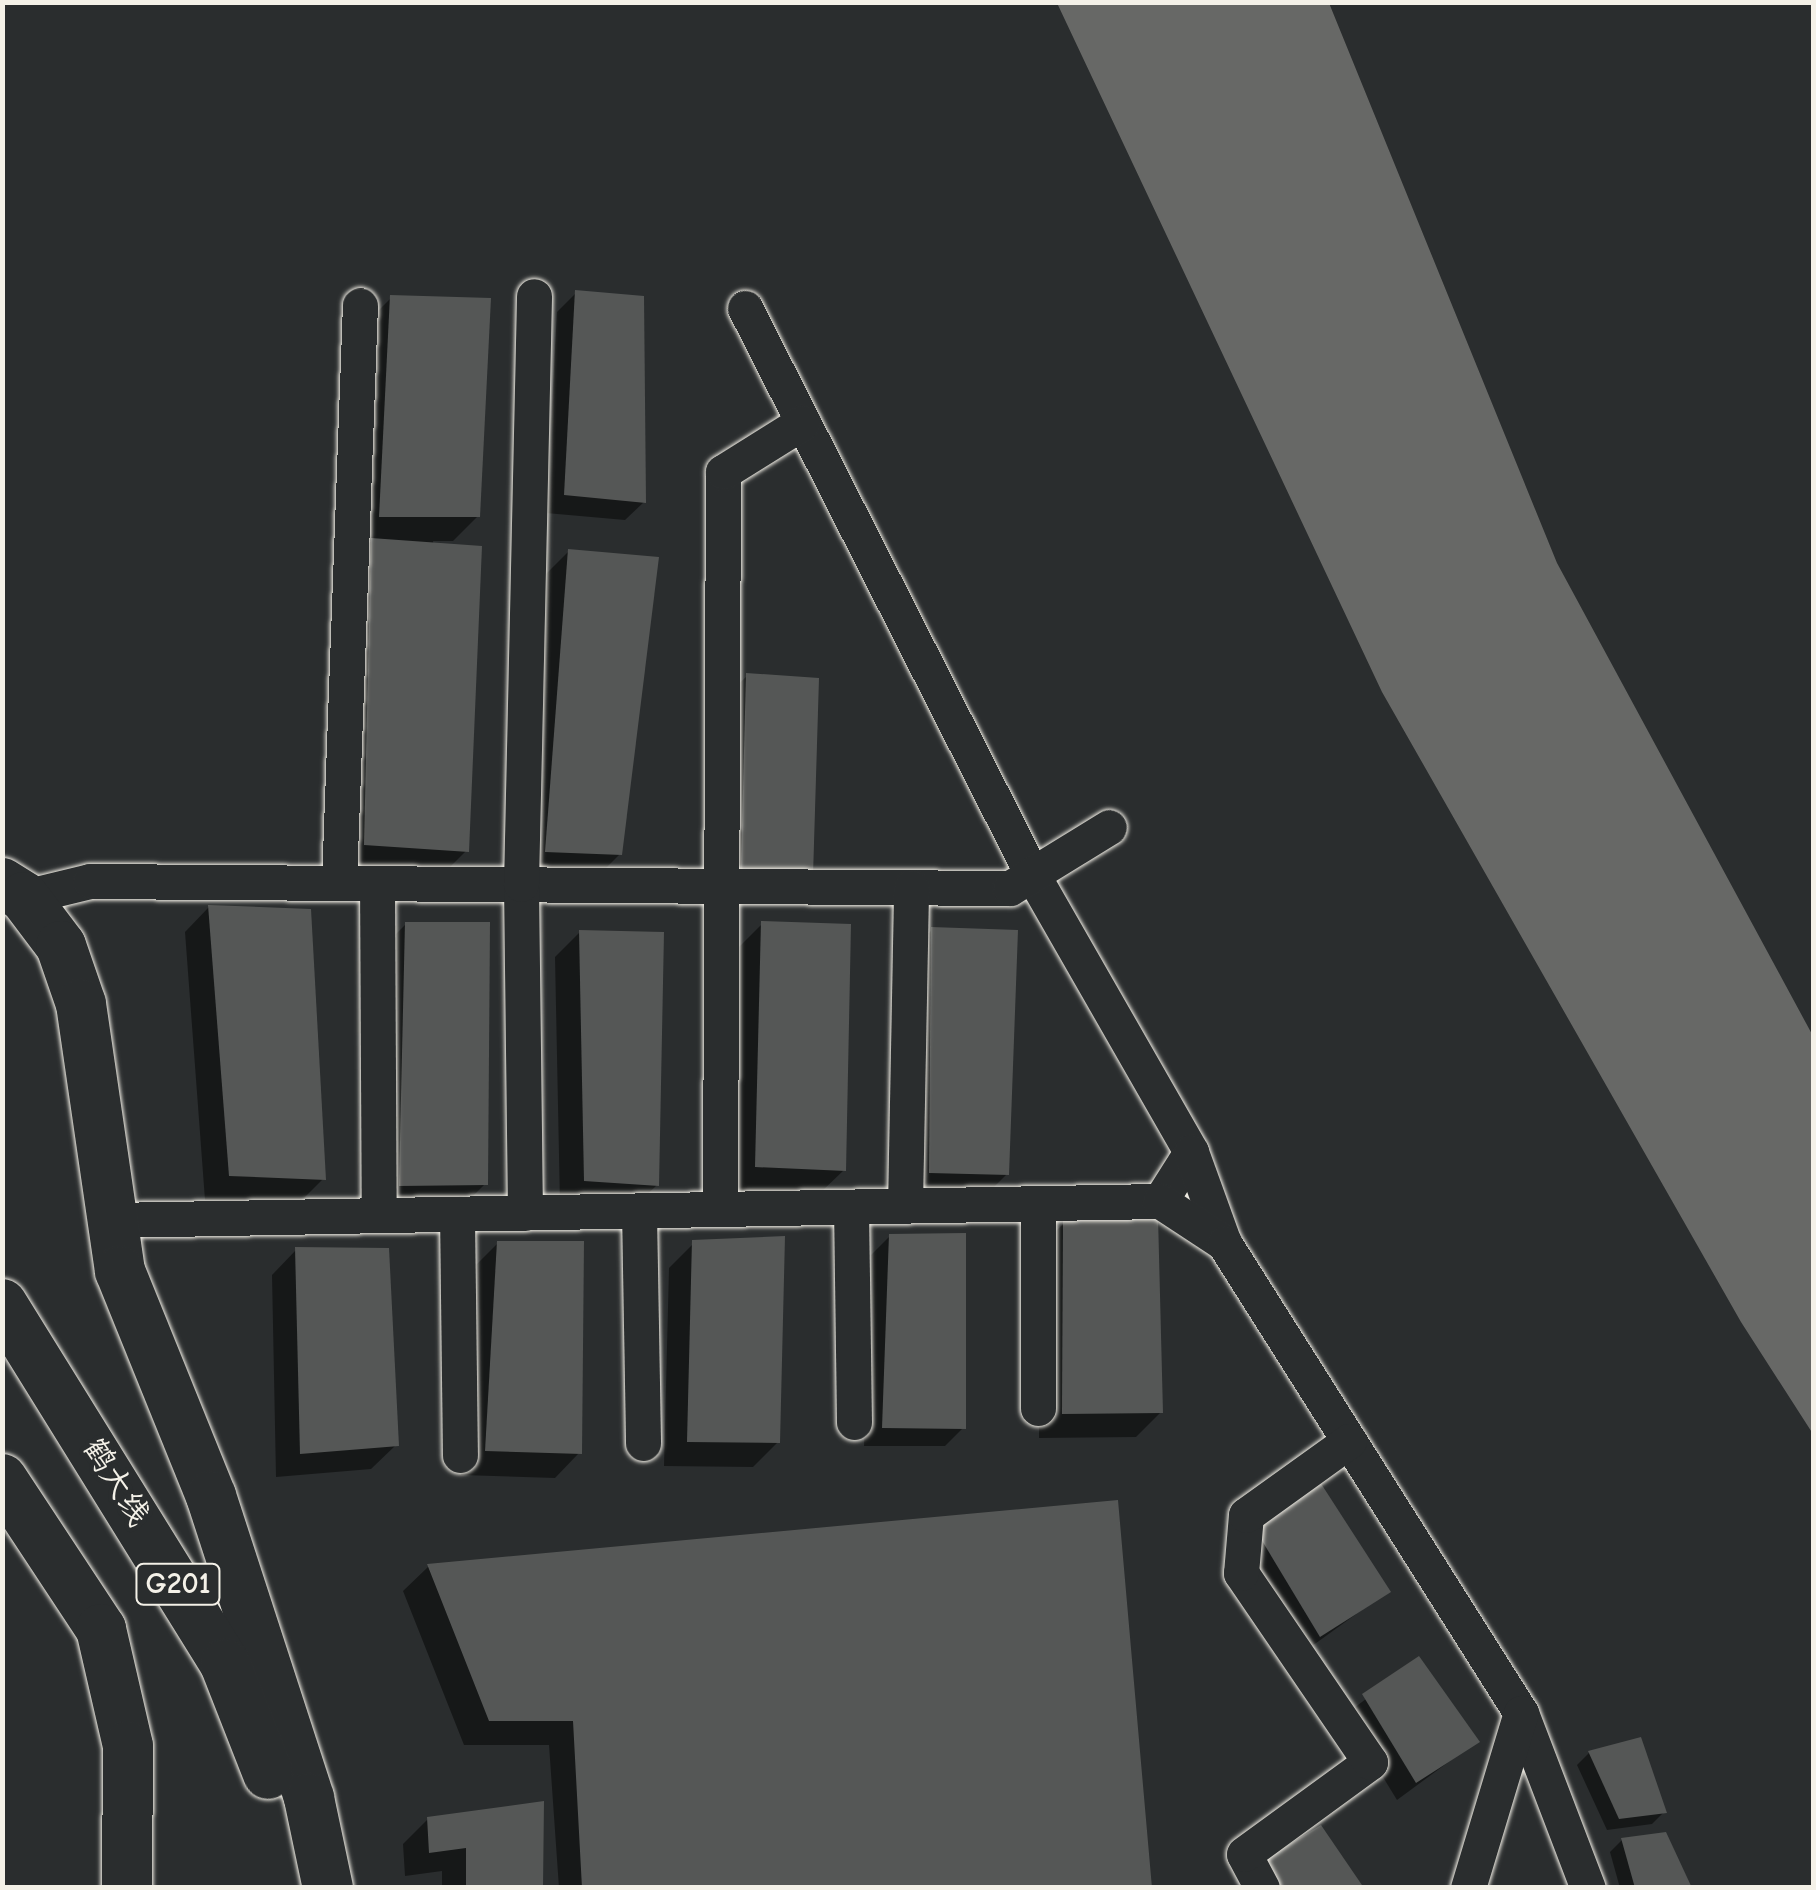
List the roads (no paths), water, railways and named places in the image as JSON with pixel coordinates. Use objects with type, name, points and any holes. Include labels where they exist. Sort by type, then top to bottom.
[{"type":"highway","points":[[13,890],[61,946],[81,1004],[120,1271],[211,1496],[302,1780],[328,1888]]},
{"type":"highway","name":"鹤大线","points":[[2,1304],[225,1664],[299,1854],[305,1888]]},
{"type":"highway","points":[[2,1479],[101,1629],[128,1746],[127,1888]]},
{"type":"street","points":[[525,1212],[520,884],[534,296]]},
{"type":"street","points":[[338,882],[360,304]]},
{"type":"street","points":[[745,308],[1032,874],[1192,1152],[1224,1243],[1521,1713],[1588,1888]]},
{"type":"street","points":[[720,1209],[723,472],[803,422]]},
{"type":"street","points":[[13,890],[90,880],[1010,888],[1109,827]]},
{"type":"street","points":[[377,883],[380,1215]]},
{"type":"street","points":[[905,1206],[911,887]]},
{"type":"street","points":[[1160,1201],[1192,1152]]},
{"type":"street","points":[[112,1220],[1160,1201],[1224,1243]]},
{"type":"street","points":[[1038,1204],[1038,1408]]},
{"type":"street","points":[[852,1207],[854,1422]]},
{"type":"street","points":[[639,1210],[643,1443]]},
{"type":"street","points":[[458,1214],[460,1455]]},
{"type":"street","points":[[1262,1888],[1244,1854],[1370,1762],[1241,1572],[1246,1515],[1350,1441]]},
{"type":"street","points":[[1468,1888],[1521,1713]]}]
